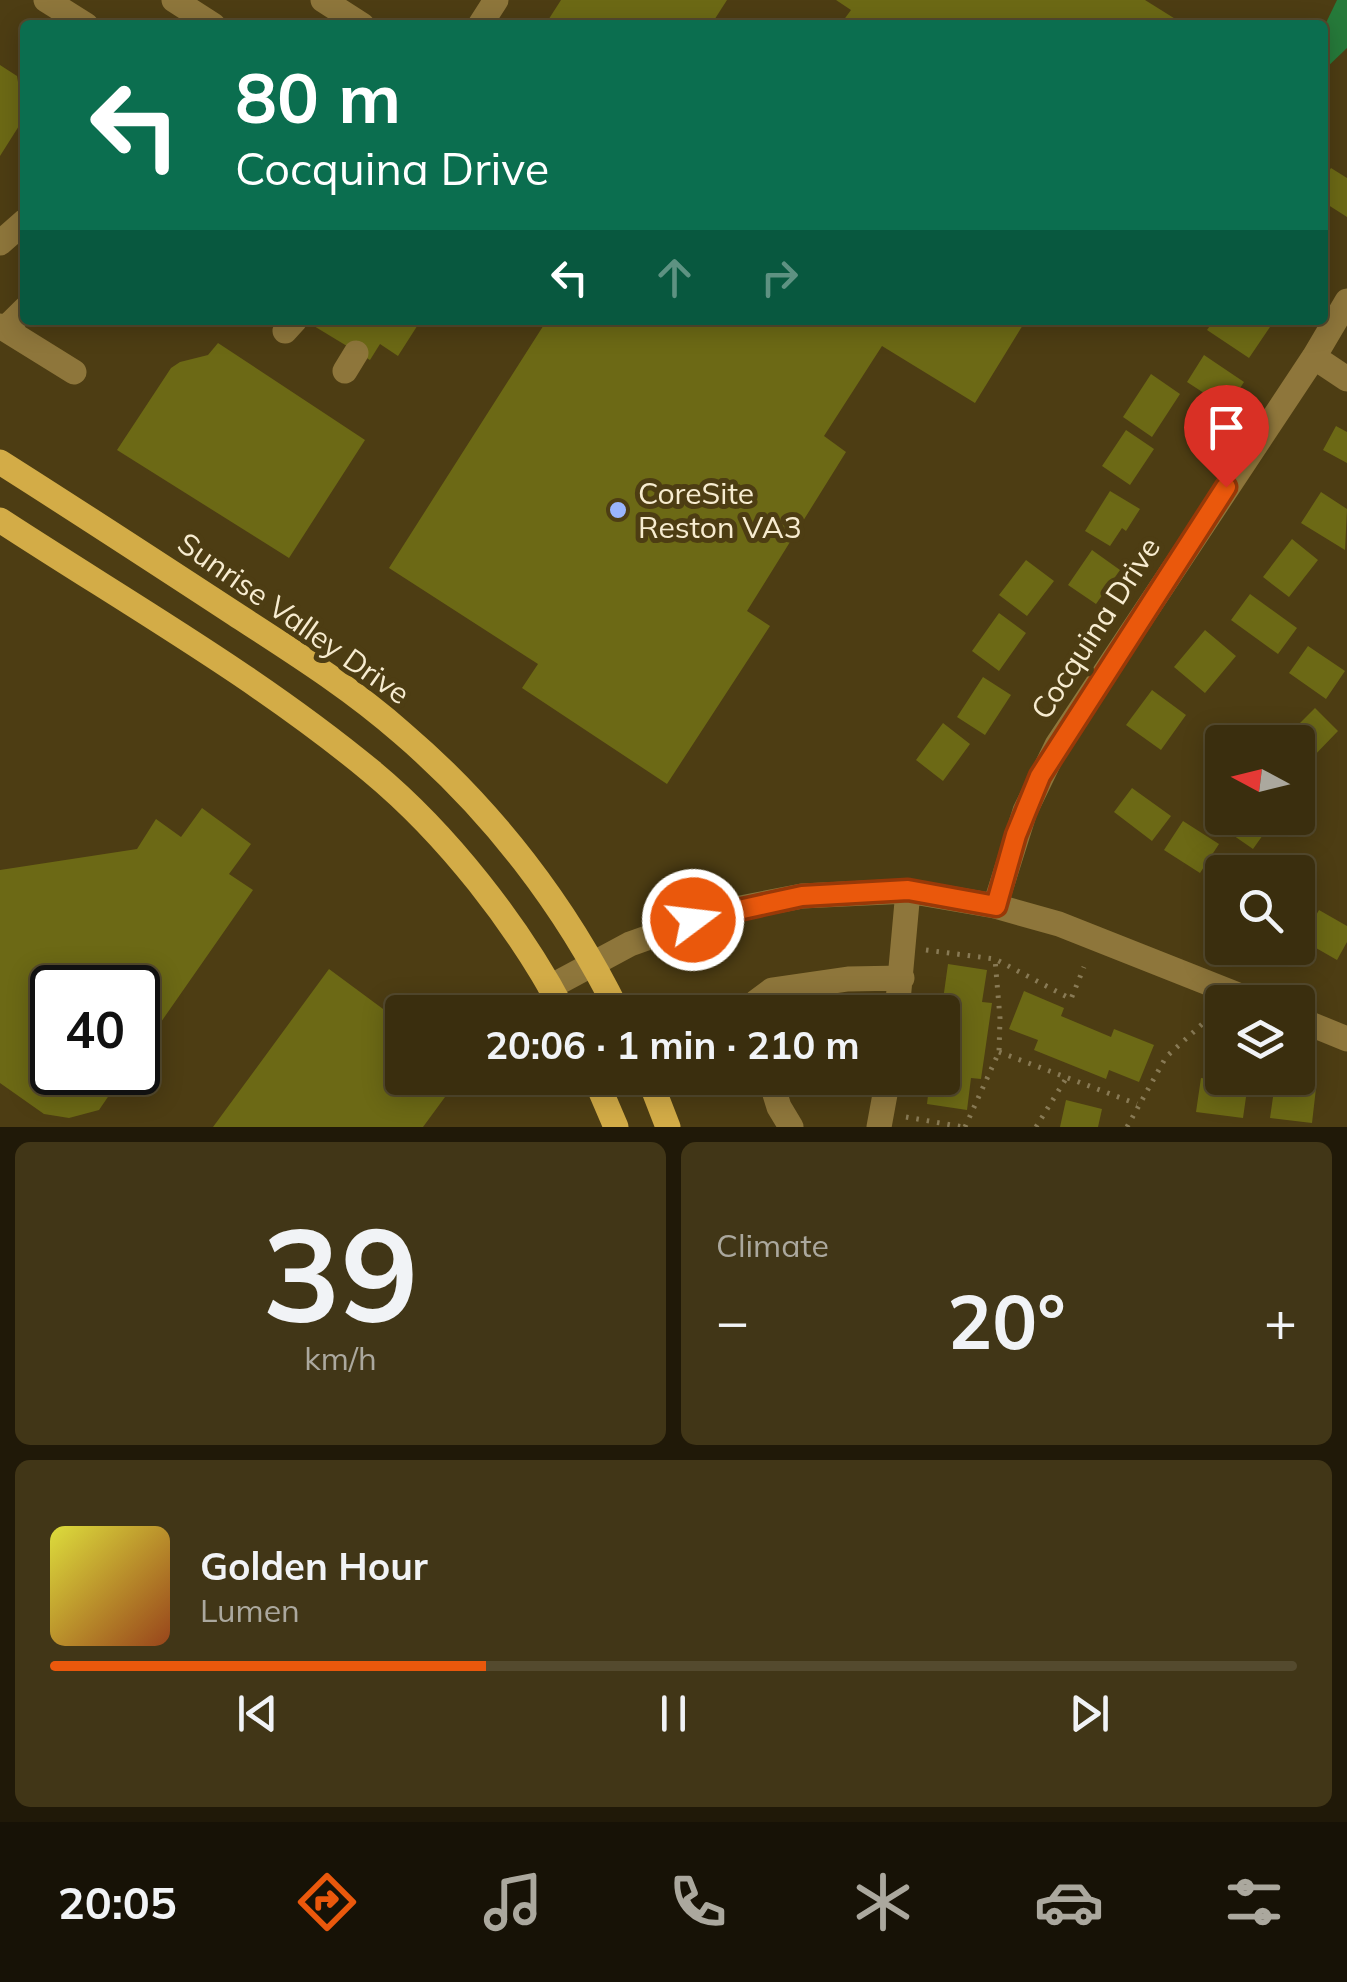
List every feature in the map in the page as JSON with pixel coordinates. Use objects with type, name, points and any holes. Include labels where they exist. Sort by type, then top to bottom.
[{"type":"main road","name":"Sunrise Valley Drive","points":[[0,462],[298,656],[402,732],[493,824],[563,914],[610,995]]},
{"type":"main road","points":[[0,520],[266,694],[372,772],[404,801],[477,882],[511,925],[554,995]]},
{"type":"main road","points":[[603,1095],[616,1127]]},
{"type":"main road","points":[[656,1095],[668,1127]]},
{"type":"street","points":[[46,0],[78,20]]},
{"type":"street","points":[[174,0],[205,20]]},
{"type":"street","points":[[323,0],[354,20]]},
{"type":"street","points":[[0,242],[20,225]]},
{"type":"street","name":"Cocquina Drive","points":[[996,906],[1024,811],[1057,745],[1314,358],[1347,301]]},
{"type":"street","points":[[2,328],[74,372]]},
{"type":"street","points":[[1314,358],[1347,379]]},
{"type":"street","points":[[900,995],[908,890]]},
{"type":"street","points":[[550,987],[630,944],[720,912],[802,896],[908,890],[996,906],[1072,928],[1214,985]]},
{"type":"street","points":[[765,995],[772,990],[848,979],[902,978]]},
{"type":"street","points":[[1315,1027],[1347,1040]]},
{"type":"street","points":[[775,1095],[790,1127]]},
{"type":"street","points":[[881,1120],[885,1095]]},
{"type":"path","points":[[904,947],[995,959],[1070,999],[1084,967]]},
{"type":"path","points":[[881,1120],[964,1127],[999,1052],[995,959]]},
{"type":"path","points":[[1127,1127],[1166,1057],[1205,1022]]},
{"type":"path","points":[[999,1052],[1137,1104]]},
{"type":"path","points":[[1036,1127],[1067,1077]]},
{"type":"green space","points":[[1337,0],[1347,0],[1347,48],[1328,66],[1328,20]]},
{"type":"building","points":[[561,0],[727,0],[714,20],[548,20]]},
{"type":"building","points":[[836,0],[1145,0],[1177,20],[844,20],[851,10]]},
{"type":"building","points":[[0,65],[17,76],[20,124],[0,156]]},
{"type":"building","points":[[1331,168],[1347,178],[1347,217],[1328,205]]},
{"type":"building","points":[[312,325],[418,325],[398,356],[380,344],[370,360]]},
{"type":"building","name":"CoreSite Reston VA3","points":[[544,325],[1023,325],[975,403],[882,346],[824,436],[846,452],[747,611],[770,626],[667,784],[522,688],[538,664],[389,568]]},
{"type":"building","points":[[1210,325],[1271,325],[1249,358],[1207,330]]},
{"type":"building","points":[[218,343],[365,440],[289,558],[117,450],[171,368],[208,355]]},
{"type":"building","points":[[1204,355],[1244,382],[1227,408],[1187,382]]},
{"type":"building","points":[[1151,374],[1180,394],[1152,437],[1123,417]]},
{"type":"building","points":[[1336,426],[1347,432],[1347,463],[1323,450]]},
{"type":"building","points":[[1126,430],[1154,449],[1130,485],[1102,466]]},
{"type":"building","points":[[1110,491],[1140,509],[1110,546],[1085,531]]},
{"type":"building","points":[[1321,492],[1347,509],[1345,550],[1301,523]]},
{"type":"building","points":[[1292,539],[1318,560],[1289,597],[1263,577]]},
{"type":"building","points":[[1092,550],[1120,570],[1096,604],[1068,585]]},
{"type":"building","points":[[1026,560],[1054,581],[1027,616],[999,595]]},
{"type":"building","points":[[1250,594],[1297,628],[1278,654],[1231,620]]},
{"type":"building","points":[[999,613],[1026,633],[999,671],[972,651]]},
{"type":"building","points":[[1205,630],[1236,656],[1205,693],[1174,667]]},
{"type":"building","points":[[1308,646],[1345,671],[1326,699],[1289,673]]},
{"type":"building","points":[[983,677],[1011,695],[985,735],[957,717]]},
{"type":"building","points":[[1152,690],[1186,715],[1161,750],[1126,725]]},
{"type":"building","points":[[1315,708],[1338,731],[1315,755],[1315,725],[1298,725]]},
{"type":"building","points":[[943,723],[970,744],[943,781],[916,760]]},
{"type":"building","points":[[1132,788],[1171,816],[1152,841],[1114,812]]},
{"type":"building","points":[[202,808],[251,844],[229,874],[253,890],[160,1023],[160,965],[30,965],[30,1095],[109,1095],[99,1110],[69,1118],[44,1114],[0,1083],[0,870],[137,849],[156,819],[181,837]]},
{"type":"building","points":[[1183,821],[1219,844],[1212,855],[1205,855],[1200,873],[1164,850]]},
{"type":"building","points":[[1233,835],[1263,835],[1253,849]]},
{"type":"building","points":[[1319,910],[1347,926],[1347,942],[1337,960],[1315,947],[1315,917]]},
{"type":"building","points":[[948,964],[987,970],[982,1002],[992,1003],[981,1079],[971,1078],[967,1110],[927,1104],[928,1095],[960,1095],[960,995],[944,995]]},
{"type":"building","points":[[329,969],[385,1010],[385,1095],[447,1095],[423,1127],[213,1127]]},
{"type":"building","points":[[1024,991],[1064,1008],[1061,1016],[1111,1037],[1114,1029],[1154,1045],[1139,1082],[1109,1070],[1106,1079],[1034,1050],[1038,1040],[1009,1029]]},
{"type":"building","points":[[1201,1078],[1205,1078],[1205,1095],[1246,1095],[1243,1118],[1196,1112]]},
{"type":"building","points":[[1316,1088],[1312,1123],[1270,1118],[1273,1095],[1315,1095]]},
{"type":"building","points":[[1066,1100],[1102,1109],[1098,1127],[1060,1127]]},
{"type":"place","name":"CoreSite Reston VA3","points":[[618,510]]},
{"type":"route","points":[[693,920],[802,896],[908,890],[996,906],[1024,811],[1057,745],[1226,487]]}]
